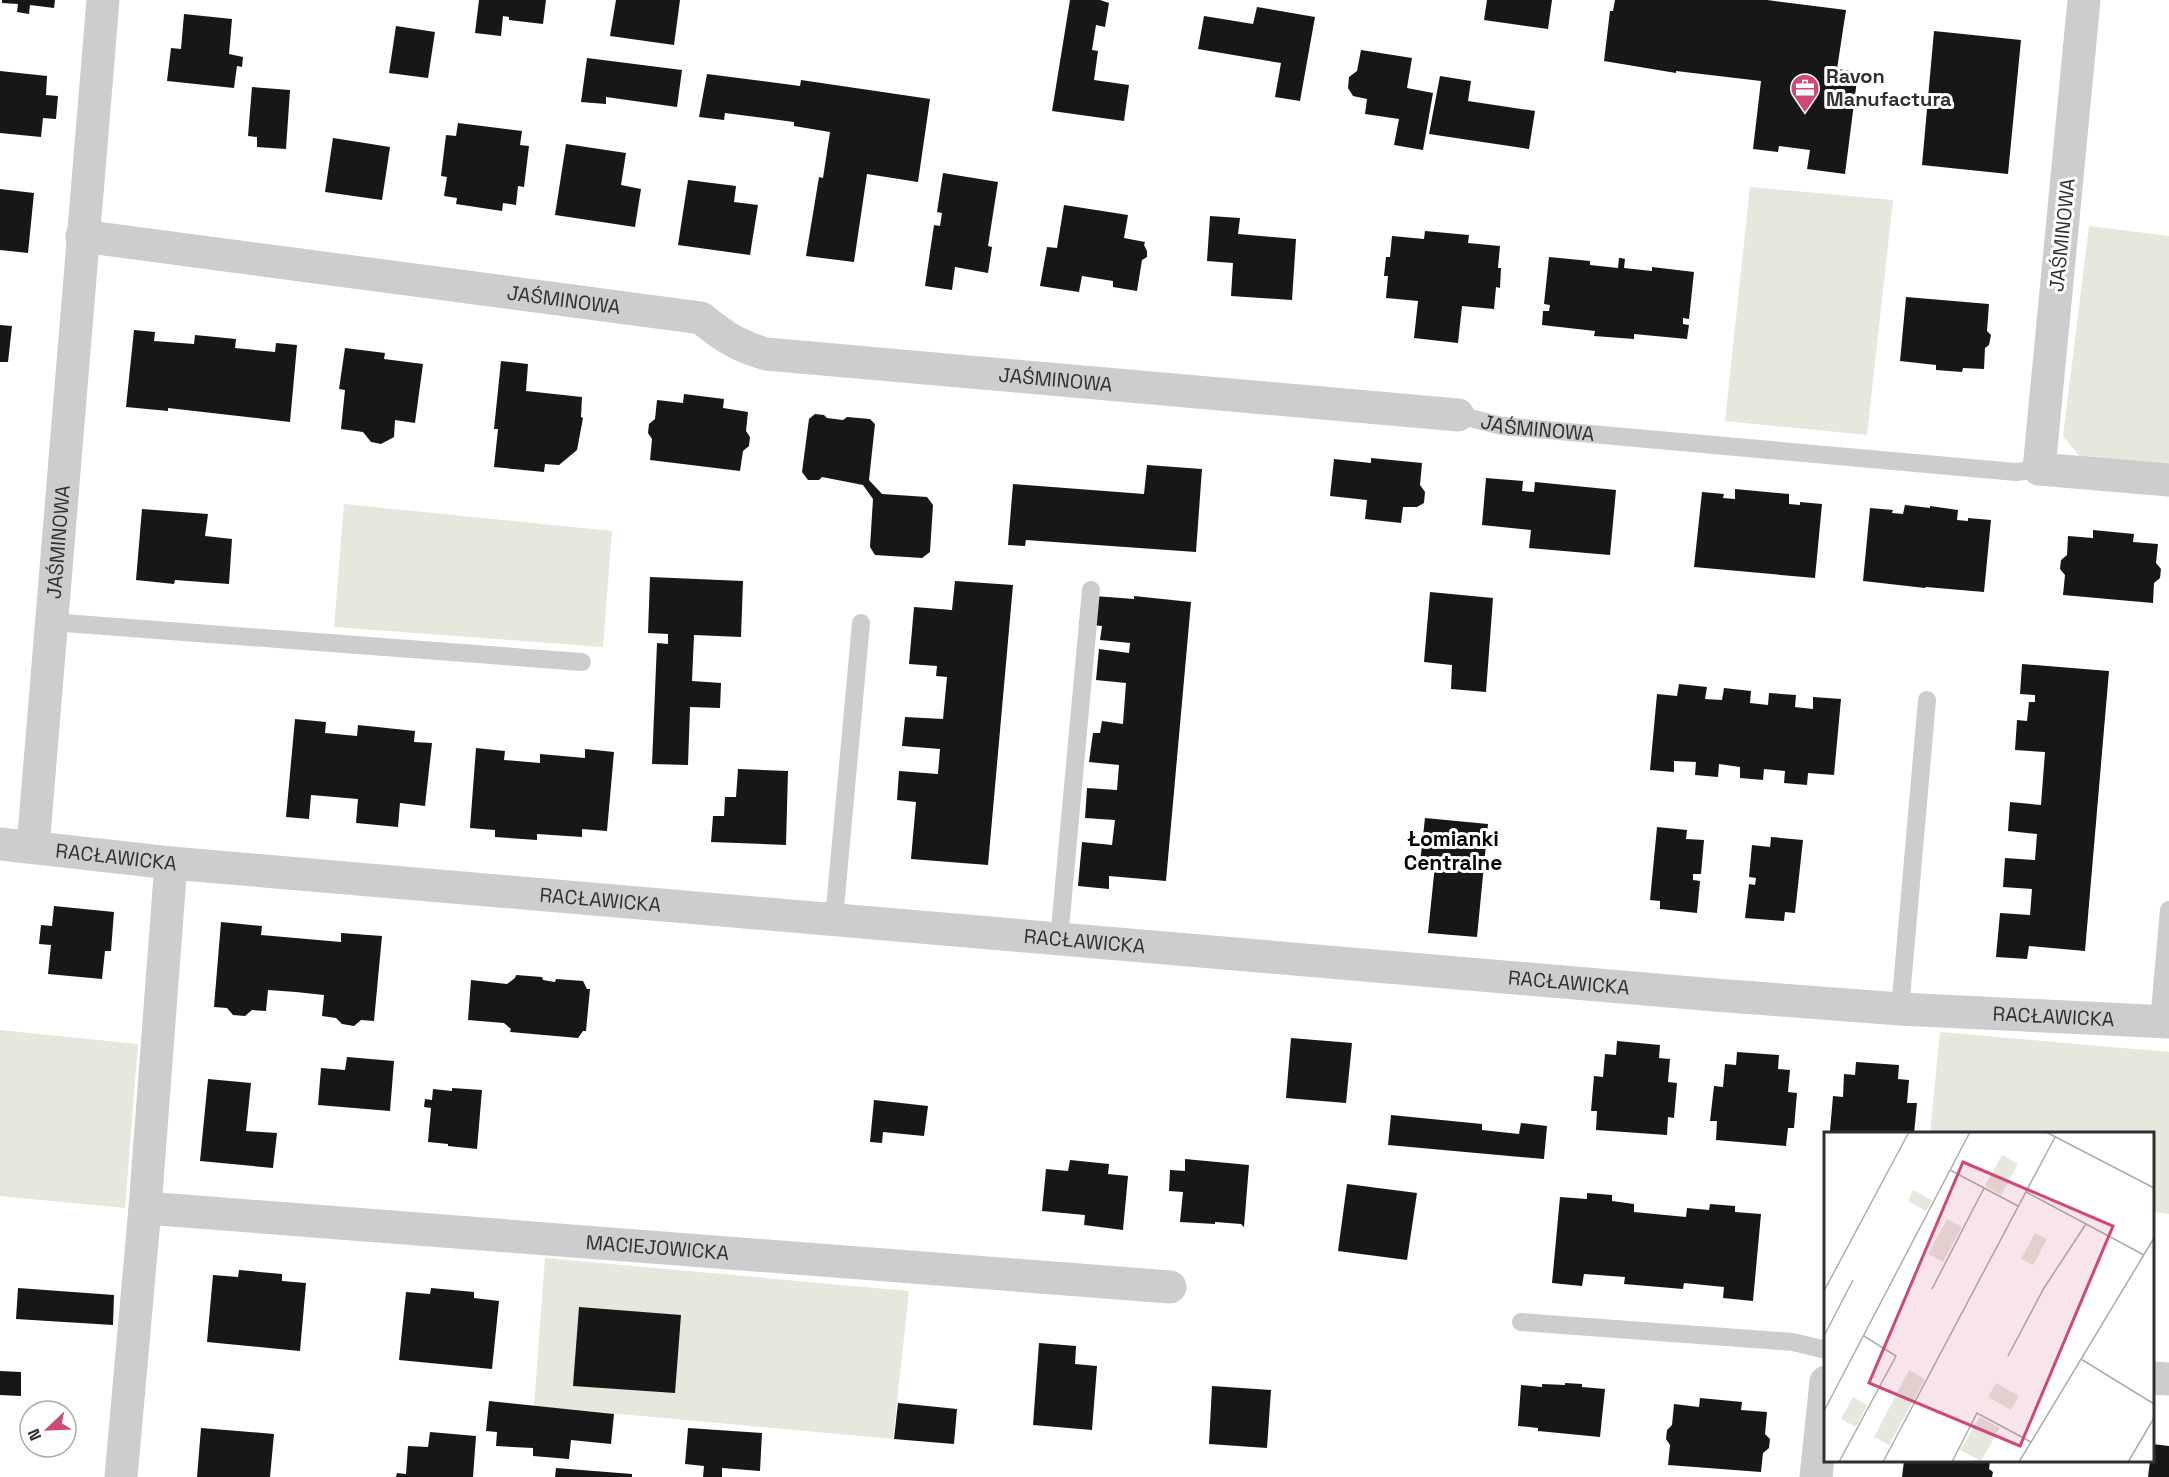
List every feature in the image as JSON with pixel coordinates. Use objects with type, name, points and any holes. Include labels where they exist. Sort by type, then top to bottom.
[{"type":"street","name":"JAŚMINOWA","points":[[33,847],[103,0]]},
{"type":"street","name":"JAŚMINOWA","points":[[2084,0],[2039,469],[2169,480]]},
{"type":"street","name":"JAŚMINOWA","points":[[82,236],[701,318],[723,336],[744,347],[766,354],[1458,415]]},
{"type":"street","name":"RACŁAWICKA","points":[[0,844],[171,863],[1900,1009],[2164,1022]]},
{"type":"street","points":[[121,1477],[145,1208],[171,863]]},
{"type":"street","name":"MACIEJOWICKA","points":[[145,1208],[1170,1287]]},
{"type":"street","points":[[2154,1378],[2169,1379]]},
{"type":"street","points":[[1816,1477],[1824,1401]]},
{"type":"lane","name":"JAŚMINOWA","points":[[1458,415],[1502,426],[2016,472],[2039,469]]},
{"type":"lane","points":[[1059,939],[1091,590]]},
{"type":"lane","points":[[51,622],[582,662]]},
{"type":"lane","points":[[834,919],[861,623]]},
{"type":"lane","points":[[1900,1009],[1927,700]]},
{"type":"lane","points":[[2164,1022],[2169,910]]},
{"type":"lane","points":[[1521,1322],[1793,1341],[1824,1349]]},
{"type":"shaded area","points":[[1750,187],[1893,200],[1867,435],[1725,421]]},
{"type":"shaded area","points":[[2089,226],[2169,236],[2169,464],[2080,457],[2063,436]]},
{"type":"shaded area","points":[[344,504],[612,531],[603,647],[334,627]]},
{"type":"shaded area","points":[[0,1030],[138,1044],[125,1208],[0,1196]]},
{"type":"shaded area","points":[[1940,1032],[2169,1052],[2169,1214],[2154,1212],[2154,1132],[1930,1132]]},
{"type":"shaded area","points":[[545,1258],[909,1291],[893,1439],[534,1406]]},
{"type":"building","points":[[2,0],[55,0],[54,8],[30,5],[29,14],[17,12],[18,4],[2,3]]},
{"type":"building","points":[[479,0],[546,0],[543,24],[509,20],[509,17],[503,16],[501,36],[475,33]]},
{"type":"building","points":[[616,0],[680,0],[674,45],[610,36]]},
{"type":"building","points":[[1070,0],[1100,0],[1109,3],[1105,27],[1096,25],[1092,50],[1098,51],[1094,80],[1129,85],[1124,121],[1052,111]]},
{"type":"building","points":[[1487,0],[1552,0],[1548,29],[1484,20]]},
{"type":"building","name":"Ravon Manufactura","points":[[1615,0],[1767,0],[1846,10],[1837,69],[1858,72],[1845,174],[1807,169],[1810,150],[1779,146],[1778,152],[1753,149],[1761,81],[1676,71],[1676,73],[1604,61],[1610,11],[1613,11]]},
{"type":"building","points":[[1257,7],[1315,17],[1300,101],[1275,97],[1281,63],[1198,49],[1204,16],[1253,24]]},
{"type":"building","points":[[184,14],[232,19],[229,54],[243,57],[242,67],[237,66],[234,88],[167,81],[171,48],[181,49]]},
{"type":"building","points":[[396,26],[435,32],[428,78],[389,73]]},
{"type":"building","points":[[1934,31],[2021,40],[2008,174],[1922,165]]},
{"type":"building","points":[[1361,50],[1412,58],[1407,88],[1433,93],[1423,150],[1394,145],[1399,119],[1365,114],[1367,99],[1353,96],[1348,88],[1349,77],[1357,71]]},
{"type":"building","points":[[587,58],[682,70],[677,107],[606,97],[606,104],[581,102]]},
{"type":"building","points":[[0,71],[47,76],[46,95],[58,96],[56,119],[43,118],[41,137],[0,133]]},
{"type":"building","points":[[707,74],[800,86],[801,80],[930,99],[918,182],[867,174],[854,262],[806,256],[819,177],[823,178],[830,132],[794,126],[794,122],[725,113],[724,120],[699,117]]},
{"type":"building","points":[[1440,76],[1471,81],[1468,101],[1535,111],[1529,149],[1429,134]]},
{"type":"building","points":[[252,87],[290,90],[286,149],[257,147],[257,137],[248,136]]},
{"type":"building","points":[[458,123],[522,131],[520,145],[529,146],[524,187],[518,186],[516,205],[503,203],[502,211],[456,204],[457,198],[444,196],[447,177],[441,176],[446,135],[456,136]]},
{"type":"building","points":[[333,138],[390,147],[382,200],[325,192]]},
{"type":"building","points":[[566,144],[626,153],[621,185],[641,189],[635,227],[555,215]]},
{"type":"building","points":[[943,173],[998,182],[988,246],[992,247],[988,273],[955,267],[952,290],[925,286],[934,225],[940,226],[942,213],[937,212]]},
{"type":"building","points":[[688,180],[736,186],[734,202],[758,205],[750,255],[678,245]]},
{"type":"building","points":[[0,189],[34,193],[28,253],[0,250]]},
{"type":"building","points":[[1064,205],[1128,215],[1124,238],[1145,242],[1147,251],[1147,257],[1142,260],[1137,291],[1113,287],[1113,281],[1082,276],[1079,292],[1040,286],[1047,247],[1057,248]]},
{"type":"building","points":[[1210,216],[1240,218],[1238,234],[1296,239],[1292,300],[1231,296],[1233,263],[1207,261]]},
{"type":"building","points":[[1425,231],[1469,235],[1468,243],[1500,246],[1498,268],[1501,268],[1500,288],[1496,287],[1494,309],[1462,306],[1458,343],[1414,338],[1418,301],[1386,298],[1388,276],[1384,276],[1386,257],[1390,257],[1392,236],[1424,239]]},
{"type":"building","points":[[1549,257],[1590,261],[1590,265],[1618,268],[1619,258],[1621,258],[1625,259],[1624,268],[1652,271],[1652,267],[1694,272],[1689,319],[1683,318],[1683,324],[1689,325],[1687,339],[1634,334],[1634,339],[1594,336],[1595,331],[1542,325],[1543,311],[1549,311],[1550,305],[1544,304]]},
{"type":"building","points":[[1906,297],[1989,304],[1987,331],[1991,335],[1989,345],[1985,348],[1984,369],[1963,368],[1962,372],[1936,370],[1936,365],[1900,361]]},
{"type":"building","points":[[0,325],[12,326],[8,362],[0,362]]},
{"type":"building","points":[[134,330],[155,332],[154,341],[194,344],[195,335],[236,339],[235,348],[275,352],[276,343],[297,345],[290,422],[168,408],[168,411],[126,407]]},
{"type":"building","points":[[345,348],[385,353],[384,359],[423,364],[415,423],[395,420],[394,437],[381,444],[371,442],[363,432],[341,429],[345,390],[339,389]]},
{"type":"building","points":[[501,361],[528,364],[526,391],[582,397],[581,417],[583,418],[577,450],[559,465],[545,464],[544,472],[494,467],[498,429],[494,429]]},
{"type":"building","points":[[684,394],[724,399],[723,408],[748,412],[746,431],[750,437],[749,446],[743,451],[740,471],[650,460],[652,439],[648,433],[649,424],[655,419],[657,400],[683,403]]},
{"type":"building","points":[[815,414],[843,420],[847,417],[870,419],[875,424],[869,480],[882,494],[927,497],[933,505],[930,552],[922,558],[875,555],[870,547],[873,499],[863,485],[822,477],[819,480],[808,480],[802,472],[809,419]]},
{"type":"building","points":[[1371,458],[1422,463],[1420,485],[1425,492],[1424,503],[1417,507],[1403,507],[1401,523],[1365,519],[1367,500],[1330,496],[1334,459],[1371,463]]},
{"type":"building","points":[[1147,465],[1202,469],[1196,552],[1026,540],[1025,546],[1008,545],[1013,484],[1144,494]]},
{"type":"building","points":[[1486,478],[1523,481],[1522,491],[1534,492],[1535,482],[1616,490],[1610,555],[1529,548],[1531,530],[1482,525]]},
{"type":"building","points":[[1735,489],[1789,494],[1789,504],[1800,505],[1800,502],[1822,504],[1815,578],[1694,567],[1702,492],[1724,494],[1723,498],[1735,499]]},
{"type":"building","points":[[1905,505],[1958,510],[1957,520],[1968,521],[1968,518],[1991,520],[1984,592],[1863,581],[1870,508],[1893,510],[1892,513],[1903,514]]},
{"type":"building","points":[[142,509],[208,514],[205,536],[232,539],[229,584],[175,580],[174,584],[136,580]]},
{"type":"building","points":[[2093,530],[2134,534],[2133,542],[2158,544],[2156,563],[2161,569],[2160,578],[2154,583],[2153,603],[2063,595],[2065,575],[2060,569],[2061,560],[2067,555],[2068,536],[2093,538]]},
{"type":"building","points":[[650,577],[743,581],[741,637],[694,635],[692,681],[721,683],[720,708],[690,707],[688,765],[652,764],[657,643],[668,644],[668,634],[648,633]]},
{"type":"building","points":[[955,581],[1013,585],[988,865],[911,859],[916,802],[897,800],[899,771],[938,774],[940,749],[902,746],[905,717],[943,719],[947,677],[936,676],[937,666],[909,664],[914,607],[952,610]]},
{"type":"building","points":[[1430,592],[1493,598],[1486,692],[1451,689],[1452,665],[1424,662]]},
{"type":"building","points":[[1094,596],[1134,599],[1134,596],[1191,602],[1166,881],[1109,876],[1109,889],[1078,886],[1082,842],[1112,845],[1115,820],[1085,818],[1087,788],[1117,790],[1119,765],[1089,762],[1093,733],[1100,733],[1102,721],[1123,724],[1126,683],[1096,680],[1099,649],[1129,653],[1130,643],[1100,640],[1102,626],[1092,625]]},
{"type":"building","points":[[2022,664],[2109,671],[2085,951],[2029,946],[2027,959],[1996,957],[2000,913],[2030,915],[2032,889],[2003,887],[2005,858],[2035,860],[2037,834],[2008,831],[2010,802],[2041,805],[2045,752],[2015,750],[2017,720],[2027,721],[2029,702],[2035,702],[2035,695],[2020,694]]},
{"type":"building","points":[[1679,684],[1707,687],[1705,699],[1722,700],[1724,688],[1751,691],[1750,703],[1768,705],[1769,693],[1796,695],[1795,707],[1813,709],[1813,697],[1841,699],[1834,775],[1808,773],[1807,785],[1784,783],[1785,771],[1764,769],[1763,780],[1740,778],[1740,767],[1719,764],[1718,777],[1695,775],[1696,762],[1674,761],[1674,772],[1650,770],[1657,694],[1677,696]]},
{"type":"building","points":[[295,719],[326,722],[325,733],[357,736],[358,725],[415,731],[414,742],[432,743],[425,806],[400,803],[398,827],[356,823],[358,799],[311,795],[309,819],[286,817]]},
{"type":"building","points":[[476,748],[505,751],[504,760],[540,763],[540,754],[585,758],[585,749],[614,752],[607,831],[582,829],[582,837],[537,834],[537,840],[495,837],[495,830],[470,828]]},
{"type":"building","points":[[738,769],[788,771],[786,845],[711,842],[713,816],[724,816],[725,797],[736,797]]},
{"type":"building","points":[[1425,818],[1488,824],[1477,937],[1428,933],[1435,865],[1420,863]]},
{"type":"building","points":[[1657,827],[1687,830],[1686,839],[1704,840],[1701,874],[1693,874],[1693,880],[1700,881],[1697,913],[1660,909],[1660,901],[1650,900]]},
{"type":"building","points":[[1771,837],[1803,840],[1795,913],[1785,912],[1784,921],[1745,918],[1749,884],[1755,885],[1756,878],[1749,877],[1752,845],[1770,847]]},
{"type":"building","points":[[54,906],[114,912],[111,951],[105,951],[102,979],[48,974],[51,945],[39,944],[41,925],[52,926]]},
{"type":"building","points":[[221,922],[262,926],[261,935],[341,942],[341,933],[382,936],[374,1021],[361,1020],[354,1026],[342,1024],[336,1018],[322,1016],[324,995],[296,992],[268,990],[266,1011],[252,1010],[245,1016],[233,1015],[227,1008],[214,1007]]},
{"type":"building","points":[[516,975],[542,977],[543,980],[555,982],[556,979],[583,981],[587,989],[590,989],[586,1031],[583,1031],[578,1038],[510,1032],[511,1029],[504,1023],[468,1020],[471,980],[507,984]]},
{"type":"building","points":[[1291,1038],[1352,1043],[1346,1103],[1286,1098]]},
{"type":"building","points":[[1617,1041],[1660,1045],[1659,1058],[1670,1059],[1668,1082],[1677,1083],[1674,1118],[1668,1117],[1667,1135],[1596,1130],[1597,1111],[1591,1111],[1594,1076],[1603,1077],[1605,1054],[1616,1055]]},
{"type":"building","points":[[1737,1052],[1779,1055],[1778,1069],[1790,1070],[1788,1092],[1797,1093],[1794,1128],[1788,1128],[1786,1146],[1716,1140],[1717,1121],[1710,1121],[1714,1086],[1723,1087],[1725,1064],[1736,1065]]},
{"type":"building","points":[[347,1057],[394,1061],[390,1111],[318,1105],[321,1068],[345,1070]]},
{"type":"building","points":[[1856,1062],[1899,1065],[1898,1079],[1909,1080],[1907,1103],[1917,1103],[1914,1132],[1830,1131],[1833,1096],[1843,1097],[1844,1074],[1855,1075]]},
{"type":"building","points":[[208,1079],[251,1083],[246,1131],[277,1133],[273,1168],[200,1161]]},
{"type":"building","points":[[452,1088],[482,1090],[477,1149],[428,1142],[431,1108],[424,1107],[425,1099],[432,1100],[433,1089],[452,1091]]},
{"type":"building","points":[[874,1100],[928,1106],[924,1136],[883,1132],[882,1143],[870,1142]]},
{"type":"building","points":[[1391,1115],[1482,1124],[1482,1130],[1519,1134],[1521,1123],[1547,1126],[1544,1159],[1388,1145]]},
{"type":"building","points":[[1185,1159],[1249,1165],[1244,1227],[1241,1224],[1180,1222],[1183,1192],[1169,1191],[1170,1170],[1185,1171]]},
{"type":"building","points":[[1070,1160],[1109,1164],[1108,1174],[1128,1176],[1123,1230],[1084,1225],[1085,1215],[1042,1211],[1046,1169],[1068,1171]]},
{"type":"building","points":[[1347,1184],[1417,1193],[1407,1260],[1338,1251]]},
{"type":"building","points":[[1587,1193],[1612,1195],[1612,1201],[1634,1204],[1634,1212],[1686,1217],[1687,1208],[1709,1210],[1710,1204],[1735,1206],[1735,1212],[1761,1214],[1753,1301],[1723,1298],[1724,1287],[1684,1283],[1683,1289],[1624,1284],[1625,1277],[1584,1274],[1582,1286],[1552,1283],[1560,1197],[1587,1199]]},
{"type":"building","points":[[239,1270],[282,1274],[282,1281],[306,1283],[300,1351],[207,1342],[213,1275],[238,1277]]},
{"type":"building","points":[[18,1288],[114,1295],[113,1325],[16,1319]]},
{"type":"building","points":[[431,1288],[474,1292],[474,1298],[499,1301],[492,1369],[399,1360],[406,1292],[430,1294]]},
{"type":"building","points":[[579,1307],[681,1315],[675,1393],[573,1386]]},
{"type":"building","points":[[1039,1343],[1076,1346],[1075,1364],[1097,1366],[1092,1430],[1033,1425]]},
{"type":"building","points":[[0,1371],[21,1372],[21,1396],[0,1395]]},
{"type":"building","points":[[1565,1383],[1605,1389],[1600,1437],[1538,1431],[1538,1428],[1518,1426],[1521,1385],[1542,1387],[1542,1384],[1565,1385]]},
{"type":"building","points":[[1212,1386],[1271,1390],[1267,1448],[1209,1444]]},
{"type":"building","points":[[1700,1398],[1742,1402],[1741,1410],[1767,1412],[1765,1434],[1770,1439],[1769,1448],[1763,1453],[1761,1472],[1668,1465],[1670,1445],[1666,1439],[1667,1430],[1672,1425],[1674,1404],[1699,1407]]},
{"type":"building","points":[[489,1401],[614,1414],[611,1444],[571,1440],[569,1459],[533,1456],[533,1448],[496,1446],[497,1432],[486,1431]]},
{"type":"building","points":[[898,1403],[957,1409],[954,1444],[894,1439]]},
{"type":"building","points":[[201,1428],[274,1434],[270,1477],[197,1477]]},
{"type":"building","points":[[688,1428],[762,1433],[760,1471],[722,1468],[722,1477],[703,1477],[704,1466],[685,1464]]},
{"type":"building","points":[[430,1432],[476,1436],[473,1477],[396,1477],[397,1473],[406,1474],[408,1446],[428,1447]]},
{"type":"building","points":[[2154,1444],[2169,1446],[2169,1477],[2148,1477],[2150,1462],[2154,1462]]},
{"type":"building","points":[[1904,1462],[1990,1462],[1989,1469],[1993,1472],[1992,1477],[1902,1477]]},
{"type":"building","points":[[556,1468],[632,1474],[632,1477],[555,1477]]},
{"type":"place","name":"Ravon Manufactura","points":[[1805,114]]},
{"type":"district","name":"Łomianki Centralne","points":[[1453,851]]}]
